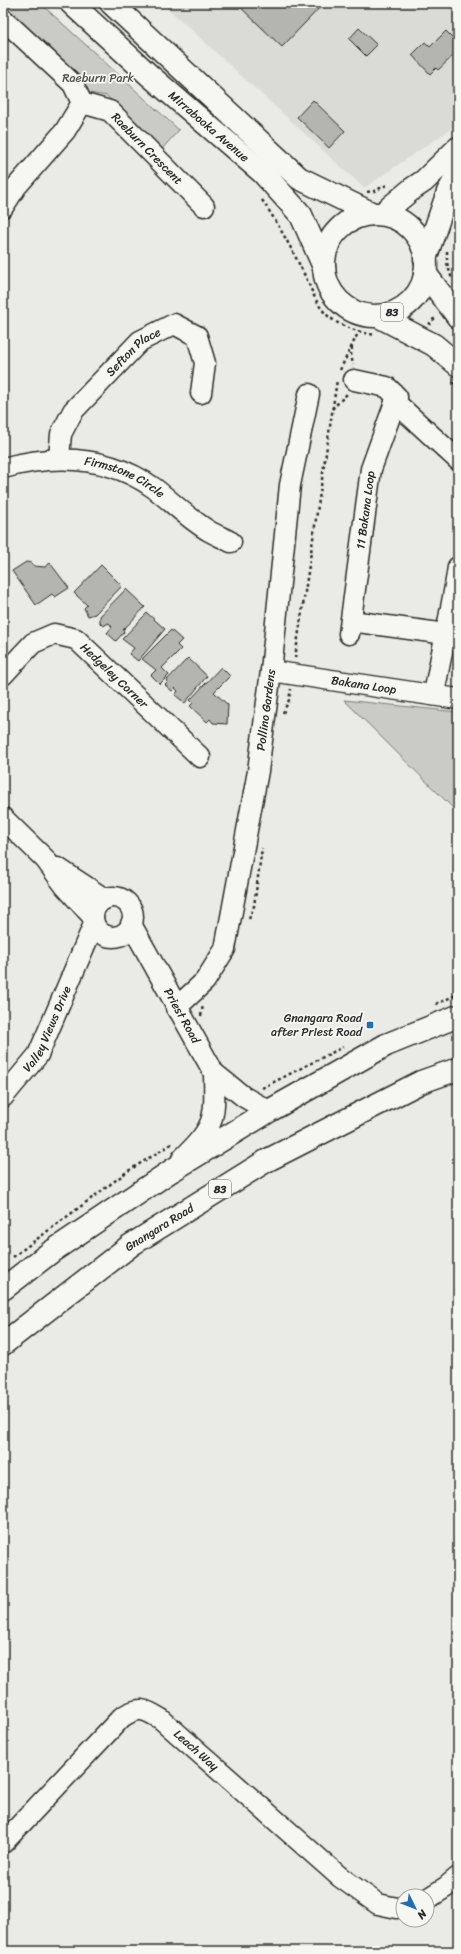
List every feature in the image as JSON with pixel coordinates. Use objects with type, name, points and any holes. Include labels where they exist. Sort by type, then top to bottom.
[{"type":"main road","name":"Mirrabooka Avenue","points":[[72,3],[148,75],[263,173],[300,215],[324,267]]},
{"type":"main road","name":"Mirrabooka Avenue","points":[[111,3],[299,178],[378,214]]},
{"type":"main road","name":"83","points":[[453,371],[434,344],[378,316],[362,314],[347,308],[335,297],[327,283],[324,267],[325,251],[332,236],[343,224],[357,217],[378,214],[412,188],[424,181],[458,148]]},
{"type":"main road","name":"83","points":[[378,316],[391,313],[403,307],[413,298],[421,286],[425,266],[448,192],[458,175]]},
{"type":"main road","points":[[378,214],[395,218],[407,225],[419,240],[425,266],[458,317]]},
{"type":"main road","points":[[3,1289],[51,1252],[171,1171],[269,1111],[386,1045],[458,1016]]},
{"type":"main road","name":"Gnangara Road","points":[[3,1344],[132,1245],[266,1161],[421,1082],[458,1069]]},
{"type":"street","points":[[3,19],[73,84],[82,103],[65,132],[16,187],[3,207]]},
{"type":"street","name":"Raeburn Crescent","points":[[82,103],[110,111],[204,206]]},
{"type":"street","name":"Sefton Place","points":[[59,458],[61,434],[73,411],[140,341],[174,324],[197,336],[205,363],[201,393]]},
{"type":"street","points":[[354,380],[392,390],[397,396],[395,402],[458,460]]},
{"type":"street","name":"Pollino Gardens","points":[[176,1008],[205,982],[225,949],[258,771],[271,671],[290,485],[309,394]]},
{"type":"street","name":"11 Bakana Loop","points":[[395,402],[371,469],[350,628],[446,634]]},
{"type":"street","name":"Firmstone Circle","points":[[3,468],[27,462],[59,458],[86,460],[114,467],[152,487],[208,531],[231,542]]},
{"type":"street","points":[[434,695],[457,588],[458,567]]},
{"type":"street","name":"Hedgeley Corner","points":[[3,675],[33,643],[54,634],[76,639],[200,757]]},
{"type":"street","name":"Bakana Loop","points":[[271,671],[458,699]]},
{"type":"street","points":[[3,818],[45,859],[65,886],[101,929],[150,958]]},
{"type":"street","points":[[45,859],[105,899]]},
{"type":"street","points":[[112,897],[120,898],[126,902],[131,909],[133,916],[132,924],[128,930],[101,929],[94,910],[98,903],[112,897]]},
{"type":"street","name":"Priest Road","points":[[132,924],[176,1008],[214,1073],[244,1097],[269,1111]]},
{"type":"street","name":"Valley Views Drive","points":[[3,1097],[38,1055],[72,978],[101,929]]},
{"type":"street","name":"Priest Road","points":[[171,1171],[197,1144],[211,1125],[215,1109],[214,1073]]},
{"type":"street","name":"Leach Way","points":[[3,1843],[122,1717],[133,1710],[145,1710],[161,1720],[340,1877],[378,1904],[395,1908]]},
{"type":"street","points":[[435,1894],[446,1887],[458,1876]]},
{"type":"path","points":[[362,193],[374,191],[392,183]]},
{"type":"path","points":[[261,198],[274,218],[308,280],[313,296],[325,314],[346,327],[382,337]]},
{"type":"path","points":[[447,245],[447,264],[454,285]]},
{"type":"path","points":[[281,719],[289,700],[337,376],[359,331]]},
{"type":"path","points":[[453,371],[458,386]]},
{"type":"path","points":[[248,920],[254,906],[263,844]]},
{"type":"path","points":[[429,1008],[458,994]]},
{"type":"path","points":[[200,1021],[203,1005],[208,1000]]},
{"type":"path","points":[[244,1097],[249,1084],[257,1090],[350,1044]]},
{"type":"path","points":[[8,1261],[41,1234],[128,1171],[174,1142]]},
{"type":"shaded area","points":[[162,3],[458,3],[458,124],[364,188]]},
{"type":"green space","name":"Raeburn Park","points":[[3,3],[40,3],[179,130],[161,150],[107,96],[89,93],[77,75],[3,7]]},
{"type":"green space","points":[[344,700],[458,712],[458,813]]},
{"type":"building","points":[[324,3],[282,47],[237,4]]},
{"type":"building","points":[[359,28],[377,45],[366,56],[349,39]]},
{"type":"building","points":[[446,31],[458,43],[458,59],[453,56],[438,70],[436,68],[430,74],[412,55],[425,42],[430,47]]},
{"type":"building","points":[[313,100],[345,131],[329,148],[297,117]]},
{"type":"building","points":[[26,562],[32,563],[34,566],[45,567],[50,563],[69,588],[55,597],[52,594],[36,605],[12,571]]},
{"type":"building","points":[[101,565],[122,586],[95,614],[88,616],[84,608],[87,605],[74,593]]},
{"type":"building","points":[[126,589],[145,607],[123,630],[124,632],[116,641],[107,633],[112,627],[109,623],[103,626],[100,623],[100,616]]},
{"type":"building","points":[[147,613],[165,629],[138,661],[129,654],[134,648],[122,639]]},
{"type":"building","points":[[171,630],[182,640],[177,645],[181,649],[162,668],[169,675],[160,684],[151,675],[156,670],[142,659]]},
{"type":"building","points":[[188,658],[207,676],[185,703],[175,695],[178,691],[175,688],[172,691],[165,685],[168,682],[167,680]]},
{"type":"building","points":[[221,667],[230,676],[214,692],[228,705],[227,724],[213,723],[210,719],[207,722],[190,706],[193,703],[190,700]]},
{"type":"place","name":"Gnangara Road after Priest Road","points":[[370,1025]]}]
